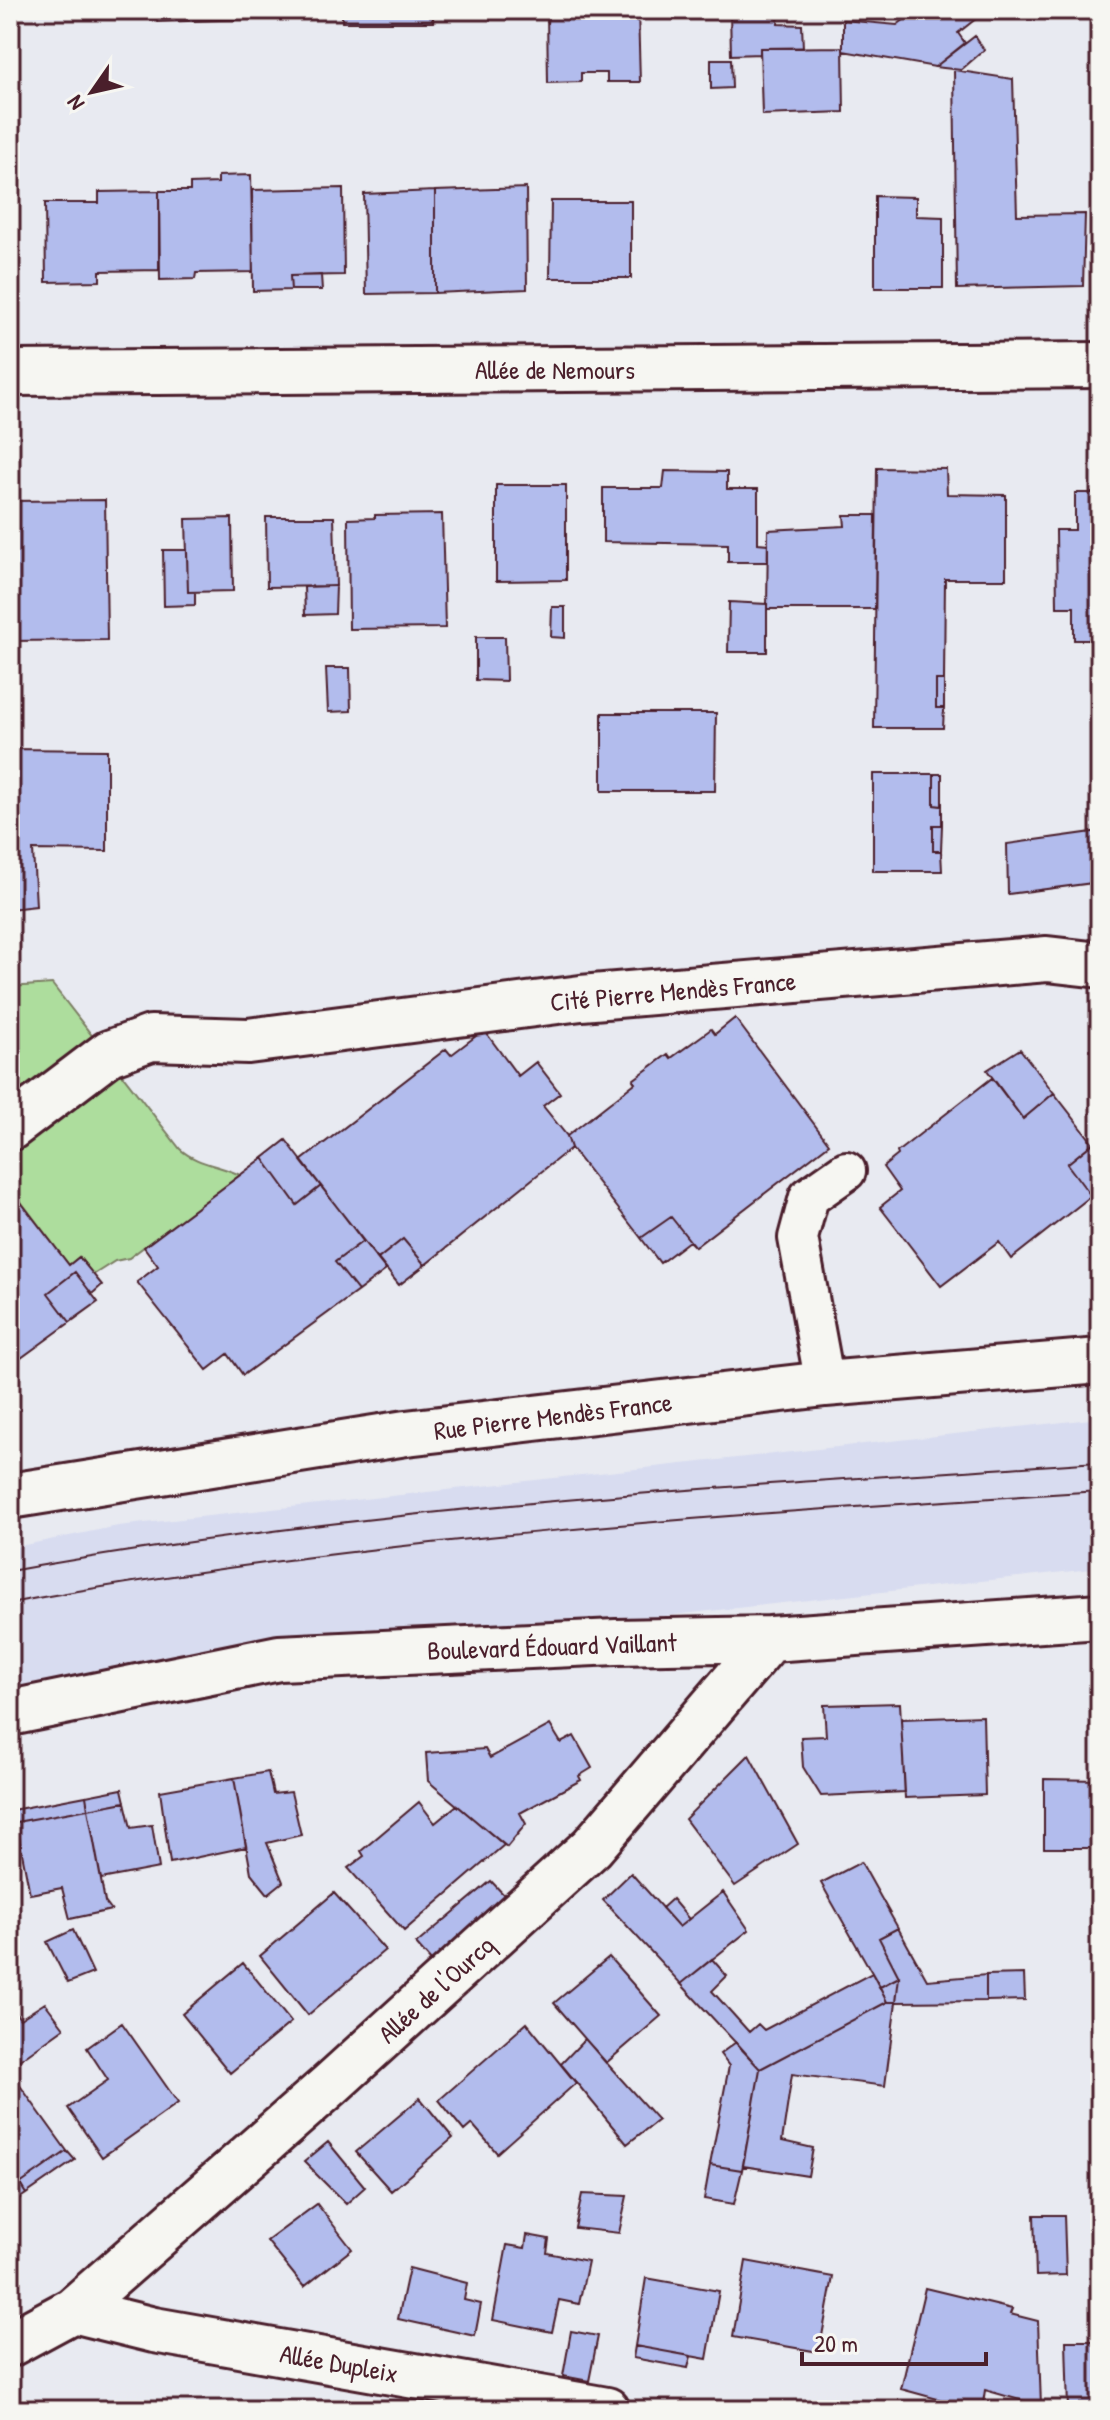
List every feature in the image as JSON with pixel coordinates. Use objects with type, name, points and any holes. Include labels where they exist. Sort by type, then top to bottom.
[{"type":"street","name":"Allée de Nemours","points":[[10,373],[1100,365]]},
{"type":"street","name":"Cité Pierre Mendès France","points":[[10,1128],[109,1053],[151,1038],[248,1041],[581,998],[1047,959],[1100,965]]},
{"type":"street","name":"Rue Pierre Mendès France","points":[[10,1496],[406,1433],[825,1384],[1100,1361]]},
{"type":"street","name":"Boulevard Édouard Vaillant","points":[[10,1713],[279,1658],[616,1642],[770,1639],[1100,1616]]},
{"type":"street","name":"Allée de l'Ourcq","points":[[10,2344],[73,2310],[330,2085],[592,1847],[770,1639]]},
{"type":"street","name":"Allée Dupleix","points":[[73,2310],[154,2330],[607,2410]]},
{"type":"lane","points":[[825,1384],[798,1238],[809,1197],[846,1171]]},
{"type":"shaded area","points":[[1100,1418],[1100,1568],[438,1641],[10,1732],[10,1548],[118,1526]]},
{"type":"green space","points":[[52,984],[180,1149],[193,1158],[240,1175],[129,1258],[115,1261],[93,1275],[79,1257],[69,1265],[10,1187],[10,987]]},
{"type":"building","points":[[157,10],[248,10],[249,19],[157,22]]},
{"type":"building","points":[[342,10],[433,10],[433,22],[342,22]]},
{"type":"building","points":[[547,10],[638,10],[640,82],[607,82],[607,73],[581,73],[581,82],[548,83]]},
{"type":"building","points":[[730,10],[779,10],[778,24],[802,25],[803,48],[760,48],[760,54],[731,55]]},
{"type":"building","points":[[917,10],[987,10],[958,33],[965,43],[935,67],[843,51],[843,20],[897,25]]},
{"type":"building","points":[[975,36],[984,50],[961,70],[935,67]]},
{"type":"building","points":[[843,47],[844,112],[762,115],[760,48]]},
{"type":"building","points":[[711,59],[731,59],[732,88],[711,89]]},
{"type":"building","points":[[954,70],[1013,79],[1017,215],[1085,214],[1083,286],[957,289]]},
{"type":"building","points":[[251,175],[253,272],[196,273],[195,279],[160,280],[159,191],[190,191],[190,184],[218,183],[218,176]]},
{"type":"building","points":[[343,188],[344,275],[290,276],[291,290],[253,291],[252,190]]},
{"type":"building","points":[[526,188],[527,289],[435,293],[435,191]]},
{"type":"building","points":[[159,191],[159,270],[100,271],[100,281],[46,282],[45,203],[99,203],[99,192]]},
{"type":"building","points":[[435,191],[435,293],[366,294],[364,194]]},
{"type":"building","points":[[875,196],[916,197],[916,216],[943,217],[943,288],[875,288]]},
{"type":"building","points":[[551,201],[631,201],[631,278],[550,278]]},
{"type":"building","points":[[321,275],[322,290],[291,290],[290,276]]},
{"type":"building","points":[[877,468],[946,469],[947,494],[1006,495],[1006,579],[945,579],[944,680],[936,680],[936,708],[944,708],[943,728],[874,728]]},
{"type":"building","points":[[665,471],[727,472],[727,489],[758,489],[758,543],[768,544],[768,562],[728,562],[728,544],[603,542],[603,488],[663,488]]},
{"type":"building","points":[[496,485],[566,485],[566,580],[496,581]]},
{"type":"building","points":[[1075,493],[1100,493],[1100,640],[1074,640],[1074,607],[1057,607],[1056,530],[1075,530]]},
{"type":"building","points":[[105,500],[107,640],[10,641],[10,501]]},
{"type":"building","points":[[442,514],[445,628],[349,629],[348,519],[375,518],[375,515]]},
{"type":"building","points":[[844,515],[876,515],[875,609],[767,609],[768,530],[845,526]]},
{"type":"building","points":[[266,517],[334,517],[336,586],[267,587]]},
{"type":"building","points":[[232,518],[233,591],[188,592],[186,519]]},
{"type":"building","points":[[163,550],[187,550],[188,592],[195,592],[195,605],[164,606]]},
{"type":"building","points":[[336,586],[335,614],[305,615],[304,587]]},
{"type":"building","points":[[729,602],[767,604],[767,652],[728,652]]},
{"type":"building","points":[[552,607],[565,607],[565,638],[551,637]]},
{"type":"building","points":[[476,637],[505,637],[506,681],[476,680]]},
{"type":"building","points":[[326,668],[350,668],[351,711],[328,712]]},
{"type":"building","points":[[936,680],[944,680],[944,708],[936,708]]},
{"type":"building","points":[[602,713],[716,713],[715,791],[602,791]]},
{"type":"building","points":[[10,749],[107,750],[107,851],[33,850],[36,906],[10,909]]},
{"type":"building","points":[[873,774],[934,774],[934,805],[942,806],[942,825],[933,825],[933,851],[941,851],[942,871],[873,871]]},
{"type":"building","points":[[934,774],[942,774],[942,806],[934,805]]},
{"type":"building","points":[[933,825],[942,825],[941,851],[933,851]]},
{"type":"building","points":[[1100,831],[1100,882],[1008,894],[1007,844]]},
{"type":"building","points":[[735,1018],[829,1144],[695,1247],[671,1217],[641,1238],[571,1148],[567,1136],[668,1054],[671,1058],[711,1029],[715,1034]]},
{"type":"building","points":[[484,1030],[518,1076],[536,1062],[560,1093],[543,1106],[567,1136],[571,1148],[425,1265],[403,1239],[378,1259],[301,1161],[446,1049],[451,1055]]},
{"type":"building","points":[[1020,1049],[1054,1093],[1023,1119],[987,1070]]},
{"type":"building","points":[[992,1078],[1023,1119],[1054,1093],[1093,1143],[1067,1164],[1091,1196],[1011,1259],[999,1242],[941,1286],[880,1207],[900,1191],[883,1167],[898,1155],[897,1152]]},
{"type":"building","points":[[286,1140],[321,1186],[297,1205],[263,1158]]},
{"type":"building","points":[[1093,1143],[1100,1151],[1100,1190],[1091,1196],[1067,1164]]},
{"type":"building","points":[[263,1158],[297,1205],[321,1186],[363,1241],[335,1262],[358,1291],[243,1375],[228,1354],[207,1370],[137,1282],[158,1266],[144,1247]]},
{"type":"building","points":[[10,1188],[69,1265],[79,1257],[102,1285],[92,1294],[98,1302],[10,1366]]},
{"type":"building","points":[[671,1217],[695,1247],[689,1241],[660,1263],[641,1238]]},
{"type":"building","points":[[403,1239],[425,1265],[399,1285],[378,1259]]},
{"type":"building","points":[[363,1241],[386,1270],[358,1291],[335,1262]]},
{"type":"building","points":[[75,1272],[98,1302],[70,1322],[48,1293]]},
{"type":"building","points":[[900,1703],[905,1792],[821,1796],[803,1767],[801,1737],[826,1736],[824,1705]]},
{"type":"building","points":[[983,1716],[985,1795],[905,1798],[901,1719]]},
{"type":"building","points":[[550,1725],[561,1743],[574,1736],[592,1768],[579,1776],[581,1780],[520,1813],[526,1824],[507,1847],[428,1781],[426,1753],[485,1749],[490,1758]]},
{"type":"building","points":[[749,1755],[798,1844],[735,1886],[685,1819]]},
{"type":"building","points":[[268,1772],[273,1794],[291,1792],[301,1835],[267,1843],[283,1882],[268,1894],[251,1873],[234,1778]]},
{"type":"building","points":[[234,1778],[246,1847],[170,1863],[160,1791]]},
{"type":"building","points":[[1044,1779],[1100,1780],[1100,1848],[1044,1848]]},
{"type":"building","points":[[122,1789],[125,1802],[88,1809],[86,1796]]},
{"type":"building","points":[[86,1796],[88,1809],[16,1822],[12,1810]]},
{"type":"building","points":[[125,1802],[131,1828],[152,1825],[159,1868],[101,1879],[88,1809]]},
{"type":"building","points":[[419,1802],[435,1823],[457,1805],[504,1845],[404,1931],[348,1868],[364,1856],[361,1851]]},
{"type":"building","points":[[88,1809],[105,1902],[111,1910],[70,1919],[62,1888],[30,1894],[16,1822]]},
{"type":"building","points":[[861,1862],[898,1928],[879,1938],[899,1977],[880,1987],[821,1883]]},
{"type":"building","points":[[631,1873],[679,1927],[723,1892],[749,1930],[681,1984],[603,1900]]},
{"type":"building","points":[[491,1881],[505,1896],[432,1962],[416,1944]]},
{"type":"building","points":[[334,1893],[385,1950],[308,2015],[260,1956]]},
{"type":"building","points":[[672,1899],[689,1919],[679,1927],[662,1908]]},
{"type":"building","points":[[898,1928],[927,1980],[986,1975],[986,2001],[896,2002],[899,1977],[879,1938]]},
{"type":"building","points":[[73,1930],[93,1973],[68,1983],[47,1942]]},
{"type":"building","points":[[609,1957],[661,2016],[606,2063],[554,2003]]},
{"type":"building","points":[[712,1959],[727,1976],[712,1991],[749,2032],[758,2024],[764,2030],[872,1973],[887,2002],[760,2069],[681,1984]]},
{"type":"building","points":[[243,1963],[291,2022],[230,2073],[182,2014]]},
{"type":"building","points":[[1024,1974],[1025,2000],[986,2001],[986,1975]]},
{"type":"building","points":[[899,1977],[896,2002],[887,2002],[880,1987]]},
{"type":"building","points":[[887,2002],[896,2002],[885,2086],[792,2074],[782,2141],[813,2148],[808,2176],[743,2166],[760,2069]]},
{"type":"building","points":[[45,2003],[64,2028],[18,2061],[10,2051],[10,2005],[20,2019]]},
{"type":"building","points":[[122,2023],[178,2103],[102,2157],[68,2108],[108,2080],[87,2048]]},
{"type":"building","points":[[527,2023],[576,2083],[497,2153],[472,2124],[464,2131],[439,2100]]},
{"type":"building","points":[[585,2039],[658,2120],[627,2144],[561,2064]]},
{"type":"building","points":[[736,2042],[760,2069],[742,2170],[710,2165],[729,2066],[720,2054]]},
{"type":"building","points":[[16,2080],[67,2151],[20,2184],[26,2194],[10,2205],[10,2084]]},
{"type":"building","points":[[420,2098],[453,2138],[391,2191],[356,2152]]},
{"type":"building","points":[[328,2142],[365,2187],[346,2204],[304,2162]]},
{"type":"building","points":[[67,2151],[75,2160],[26,2194],[20,2184]]},
{"type":"building","points":[[710,2165],[742,2170],[734,2204],[704,2199]]},
{"type":"building","points":[[582,2194],[627,2196],[619,2233],[575,2228]]},
{"type":"building","points":[[317,2204],[352,2249],[304,2287],[267,2241]]},
{"type":"building","points":[[1034,2215],[1064,2215],[1066,2275],[1036,2276]]},
{"type":"building","points":[[527,2235],[549,2239],[547,2253],[588,2261],[579,2304],[559,2300],[552,2332],[493,2320],[507,2245],[525,2248]]},
{"type":"building","points":[[746,2261],[833,2277],[819,2352],[733,2337]]},
{"type":"building","points":[[409,2268],[467,2283],[464,2300],[481,2304],[475,2336],[398,2319]]},
{"type":"building","points":[[646,2278],[719,2291],[707,2359],[635,2346]]},
{"type":"building","points":[[925,2288],[1012,2309],[1010,2314],[1038,2321],[1041,2406],[985,2390],[982,2410],[944,2410],[945,2401],[901,2389]]},
{"type":"building","points":[[571,2331],[598,2336],[589,2381],[563,2376]]},
{"type":"building","points":[[1066,2341],[1100,2341],[1100,2410],[1068,2410]]},
{"type":"building","points":[[635,2346],[691,2356],[688,2368],[633,2358]]},
{"type":"tram line","points":[[10,1571],[145,1549],[417,1514],[690,1490],[1100,1462]]},
{"type":"tram line","points":[[10,1603],[281,1561],[553,1531],[1100,1491]]}]
